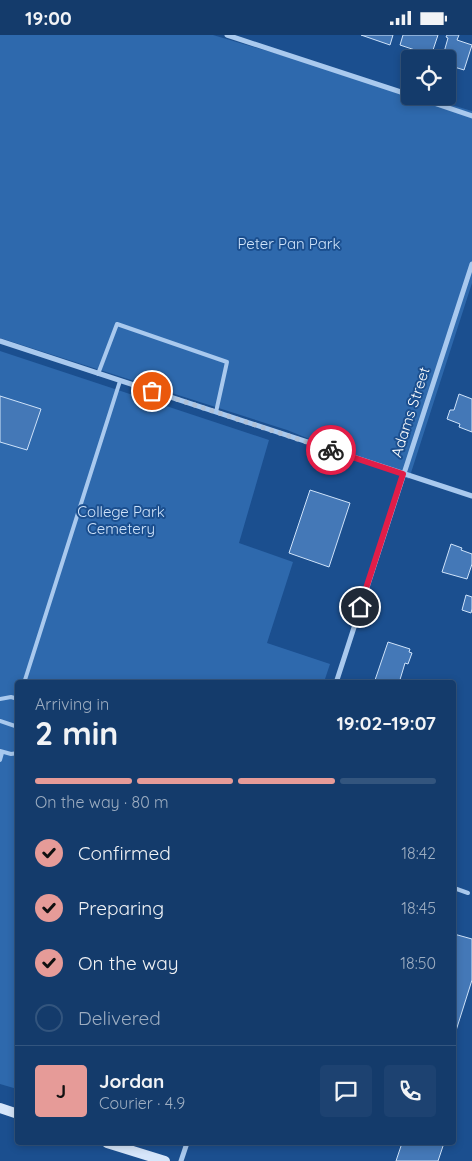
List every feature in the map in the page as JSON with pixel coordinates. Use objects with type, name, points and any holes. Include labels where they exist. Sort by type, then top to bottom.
[{"type":"main road","points":[[0,1108],[15,1113]]},
{"type":"main road","points":[[113,1145],[165,1161]]},
{"type":"street","points":[[228,35],[401,92]]},
{"type":"street","points":[[439,105],[472,116]]},
{"type":"street","name":"Adams Street","points":[[337,680],[472,264]]},
{"type":"street","points":[[0,341],[472,496]]},
{"type":"street","points":[[181,1161],[186,1145]]},
{"type":"lane","points":[[98,373],[117,324],[227,363],[216,412]]},
{"type":"lane","points":[[25,680],[120,381]]},
{"type":"lane","points":[[0,699],[15,698]]},
{"type":"lane","points":[[0,721],[15,726]]},
{"type":"lane","points":[[0,760],[1,752],[15,753]]},
{"type":"lane","points":[[456,890],[468,893]]},
{"type":"green space","name":"Peter Pan Park","points":[[0,35],[213,35],[401,90],[401,105],[452,105],[472,111],[472,283],[409,479],[287,430],[0,338]]},
{"type":"green space","name":"College Park Cemetery","points":[[0,351],[269,440],[239,543],[293,562],[267,643],[330,664],[325,680],[15,680],[15,1088],[0,1084]]},
{"type":"building","points":[[361,35],[393,35],[390,45]]},
{"type":"building","points":[[403,35],[438,35],[433,50],[415,50],[400,45]]},
{"type":"building","points":[[447,35],[459,35],[457,40],[472,45],[464,70],[456,68],[456,50],[445,50],[448,38],[446,37]]},
{"type":"building","points":[[459,394],[472,399],[472,432],[459,427],[460,424],[447,419],[450,410],[454,410]]},
{"type":"building","points":[[0,396],[41,409],[27,450],[0,442]]},
{"type":"building","points":[[310,490],[350,503],[329,567],[289,553]]},
{"type":"building","points":[[451,544],[472,554],[472,564],[467,579],[442,572]]},
{"type":"building","points":[[466,595],[472,597],[471,613],[462,610]]},
{"type":"building","points":[[388,642],[410,649],[409,652],[412,653],[408,664],[405,663],[400,680],[375,680]]},
{"type":"building","points":[[456,935],[472,939],[472,980],[456,1031]]},
{"type":"building","points":[[401,1145],[443,1145],[438,1161],[396,1161]]},
{"type":"way so far","points":[[152,391],[331,450]]},
{"type":"route","points":[[331,450],[403,474],[360,607]]}]
